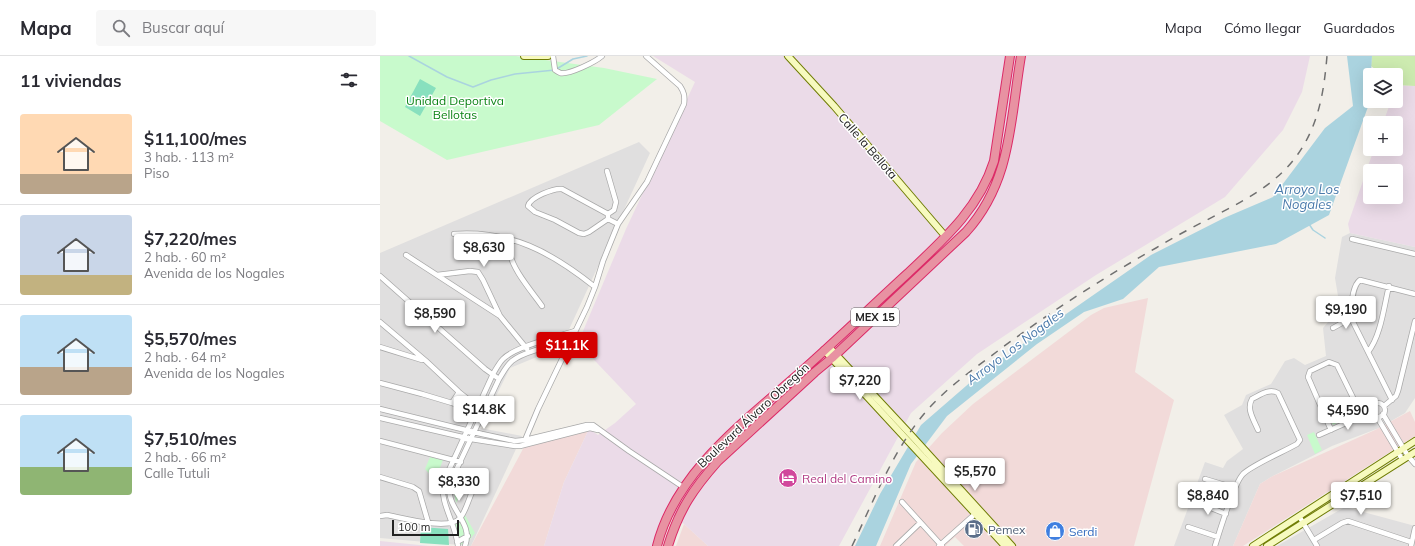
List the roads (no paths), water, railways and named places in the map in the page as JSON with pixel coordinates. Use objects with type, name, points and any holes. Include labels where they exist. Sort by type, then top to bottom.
[{"type":"highway","name":"Boulevard Álvaro Obregón","points":[[657,546],[665,519],[683,487],[701,464],[728,437],[946,237],[973,205],[990,173],[994,160],[1010,56]]},
{"type":"highway","name":"Boulevard Álvaro Obregón","points":[[668,546],[679,513],[705,475],[718,461],[834,356],[966,232],[983,212],[992,195],[1003,166],[1009,139],[1021,56]]},
{"type":"main road","points":[[524,56],[548,56]]},
{"type":"main road","name":"Calle la Bellota","points":[[788,56],[829,101],[946,237]]},
{"type":"main road","points":[[826,348],[1012,546]]},
{"type":"main road","points":[[1252,546],[1415,441]]},
{"type":"main road","points":[[923,452],[975,514],[1005,546]]},
{"type":"main road","points":[[1267,546],[1277,543],[1304,522],[1415,452]]},
{"type":"street","points":[[553,56],[555,70],[560,73],[566,73],[594,62],[602,56]]},
{"type":"street","points":[[525,440],[595,287],[603,261],[618,224],[647,182],[684,104],[685,97],[680,86],[646,56]]},
{"type":"street","points":[[607,171],[616,202],[614,210],[608,217],[589,232],[584,234],[579,233],[555,220],[535,212],[528,206],[529,202],[534,198],[560,189],[566,190],[608,217],[618,224]]},
{"type":"street","points":[[454,234],[486,234],[511,240],[548,254],[572,268],[595,287]]},
{"type":"street","points":[[1352,239],[1415,254]]},
{"type":"street","points":[[511,240],[510,252],[513,263],[542,306]]},
{"type":"street","points":[[406,255],[500,316]]},
{"type":"street","points":[[437,275],[470,271],[478,272],[500,316],[530,353]]},
{"type":"street","points":[[380,276],[499,379]]},
{"type":"street","points":[[1392,400],[1351,318],[1351,305],[1358,281],[1363,280],[1415,294]]},
{"type":"street","points":[[1368,352],[1375,340],[1389,286]]},
{"type":"street","points":[[1333,328],[1351,318]]},
{"type":"street","points":[[1384,406],[1396,396],[1398,391],[1415,321]]},
{"type":"street","points":[[380,322],[426,360],[476,410]]},
{"type":"street","points":[[468,536],[458,544],[453,523],[443,497],[442,487],[493,374],[508,354],[575,331]]},
{"type":"street","points":[[465,546],[468,536],[465,525],[452,504],[449,490],[450,483],[499,379],[506,367],[512,361],[530,353],[571,341]]},
{"type":"street","points":[[380,347],[426,360]]},
{"type":"street","points":[[1331,430],[1308,377],[1310,371],[1329,362],[1337,365],[1362,416]]},
{"type":"street","points":[[380,383],[476,410],[483,414]]},
{"type":"street","points":[[1215,546],[1239,479],[1247,471],[1298,444],[1300,440],[1276,391],[1270,391],[1252,399],[1250,402],[1249,408],[1258,430]]},
{"type":"street","points":[[452,403],[459,392]]},
{"type":"street","points":[[1371,412],[1374,404],[1381,404],[1384,406]]},
{"type":"street","points":[[1377,417],[1383,414],[1385,408],[1384,406]]},
{"type":"street","points":[[380,409],[515,441],[525,440],[591,424],[683,487]]},
{"type":"street","points":[[1319,435],[1371,412]]},
{"type":"street","points":[[1371,412],[1377,417],[1402,459]]},
{"type":"street","points":[[1383,414],[1408,456],[1415,464]]},
{"type":"street","points":[[380,418],[464,438],[520,446],[588,428],[601,431]]},
{"type":"street","points":[[380,441],[461,462]]},
{"type":"street","points":[[380,477],[413,487],[419,491],[428,522]]},
{"type":"street","points":[[1205,479],[1235,488]]},
{"type":"street","points":[[380,516],[387,515],[442,524],[453,523],[460,518],[472,492]]},
{"type":"street","points":[[902,502],[940,545],[975,514]]},
{"type":"street","points":[[1196,502],[1226,514]]},
{"type":"street","points":[[1299,516],[1316,544],[1342,523],[1348,521],[1411,544],[1415,528]]},
{"type":"street","points":[[896,546],[920,522]]},
{"type":"street","points":[[1188,527],[1218,537]]},
{"type":"water","name":"Arroyo Los Nogales","points":[[1347,56],[1372,56],[1371,68],[1363,68],[1363,108],[1368,108],[1365,116],[1363,116],[1363,121],[1329,215],[1276,244],[1159,267],[1123,299],[1084,312],[1037,344],[947,416],[911,464],[876,546],[855,546],[880,494],[921,425],[981,373],[1151,255],[1224,218],[1273,197],[1325,128],[1353,106]]},
{"type":"waterway","points":[[409,56],[447,77],[473,87],[491,80],[515,74],[555,70],[573,59],[587,56]]},
{"type":"waterway","points":[[1309,224],[1313,230],[1325,238]]},
{"type":"railway","points":[[852,546],[890,466],[912,429],[948,389],[1003,347],[1078,295],[1167,241],[1255,194],[1289,166],[1305,143],[1316,119],[1322,94],[1327,56]]},
{"type":"place","name":"Real del Camino","points":[[788,478]]},
{"type":"place","name":"Pemex","points":[[974,529]]},
{"type":"place","name":"Serdi","points":[[1055,531]]},
{"type":"park label","name":"Unidad Deportiva Bellotas","points":[[455,107]]}]
